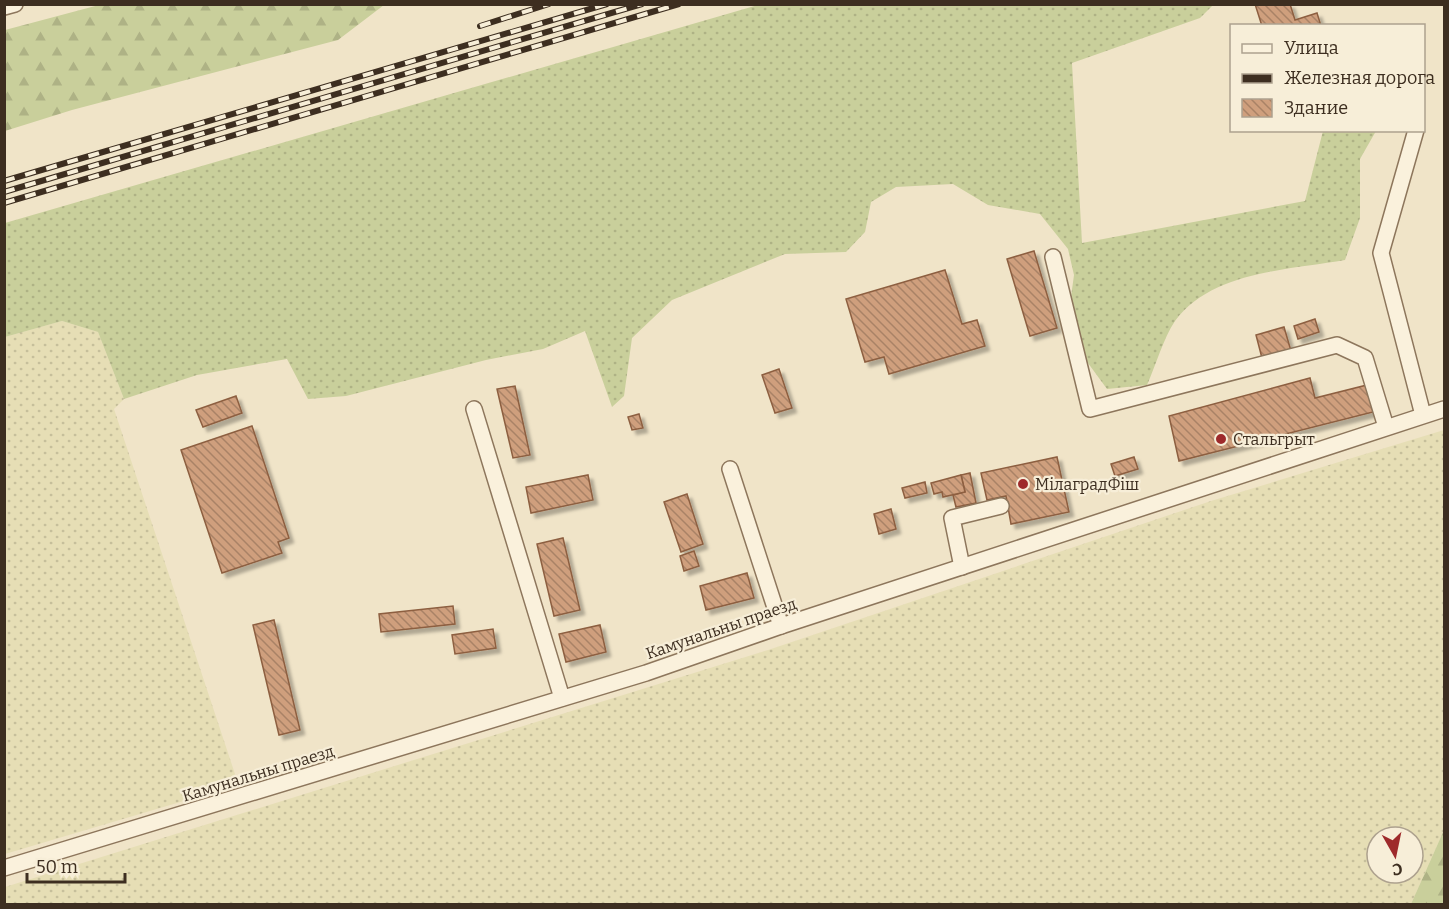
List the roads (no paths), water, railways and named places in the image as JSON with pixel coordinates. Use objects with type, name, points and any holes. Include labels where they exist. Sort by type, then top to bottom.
[{"type":"street","points":[[4,8],[15,4]]},
{"type":"street","points":[[1415,132],[1381,253],[1423,415]]},
{"type":"street","points":[[1053,257],[1090,409],[1337,345],[1365,358],[1386,427]]},
{"type":"street","points":[[474,409],[562,698]]},
{"type":"street","name":"Камунальны праезд","points":[[4,868],[646,673],[781,626],[1444,409]]},
{"type":"street","points":[[730,469],[781,626]]},
{"type":"street","points":[[962,567],[952,518],[1001,506]]},
{"type":"railway","points":[[480,26],[549,4]]},
{"type":"railway","points":[[4,181],[607,4]]},
{"type":"railway","points":[[4,192],[642,4]]},
{"type":"railway","points":[[4,203],[679,4]]},
{"type":"place","name":"Стальгрыт","points":[[1221,439]]},
{"type":"place","name":"МілаградФіш","points":[[1023,484]]}]
